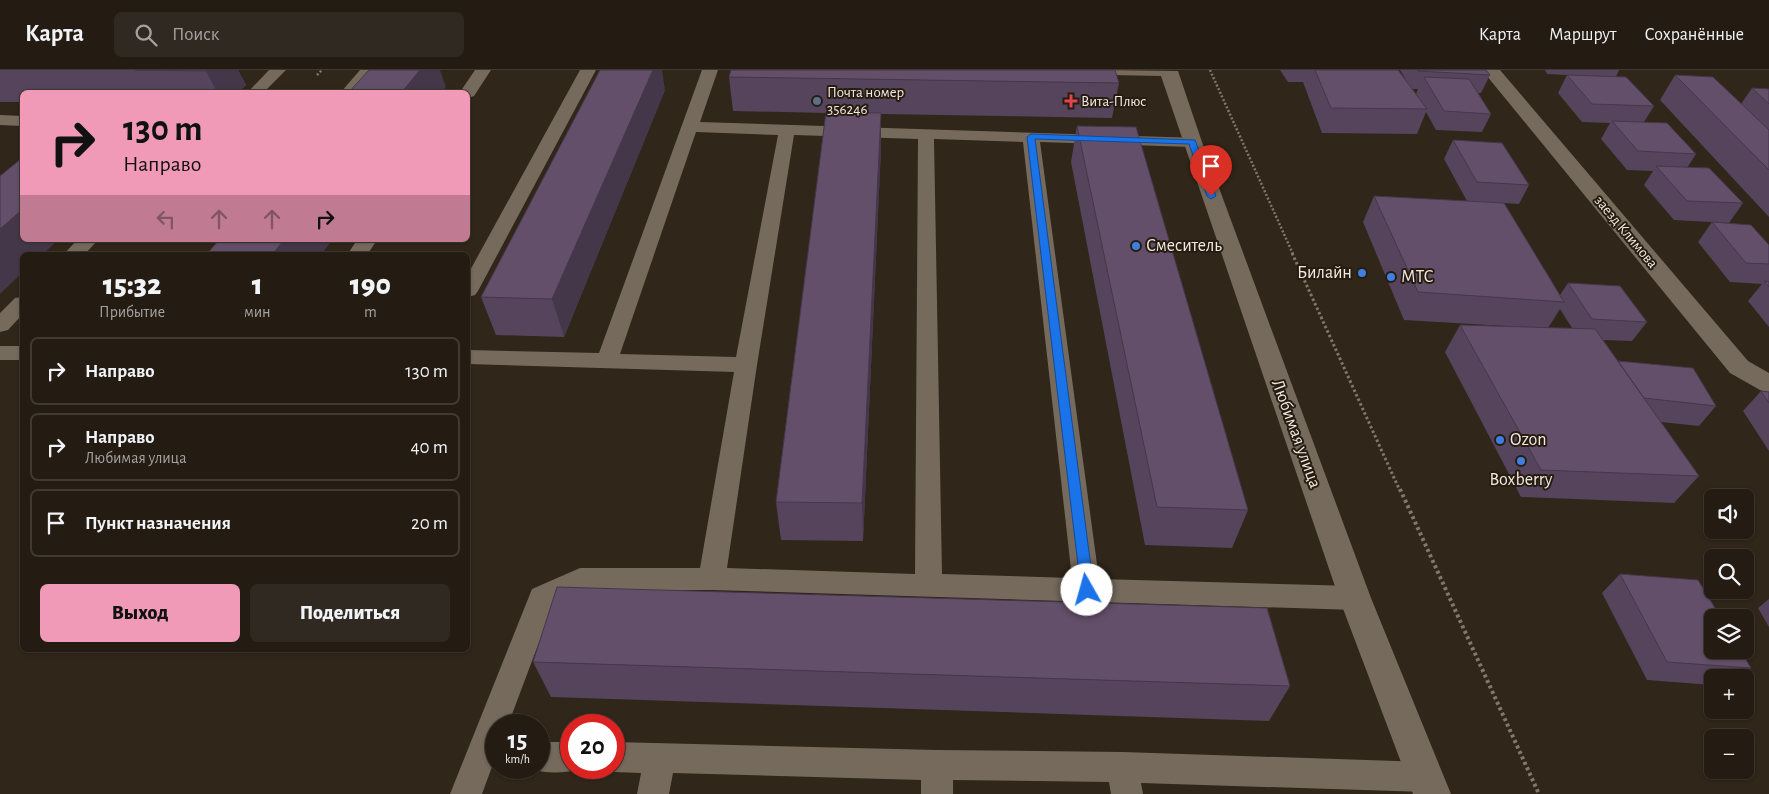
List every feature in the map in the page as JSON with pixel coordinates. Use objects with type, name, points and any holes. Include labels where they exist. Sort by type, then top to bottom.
[{"type":"street","points":[[1110,70],[1169,71]]},
{"type":"street","name":"заезд Климова","points":[[1491,70],[1739,367],[1769,384]]},
{"type":"street","name":"Любимая улица","points":[[1169,71],[1192,142],[1355,598],[1429,786]]},
{"type":"lane","points":[[258,90],[278,70]]},
{"type":"lane","points":[[351,90],[368,70]]},
{"type":"lane","points":[[470,90],[483,70]]},
{"type":"lane","points":[[470,287],[588,70]]},
{"type":"lane","points":[[608,361],[710,70]]},
{"type":"lane","points":[[0,120],[20,121]]},
{"type":"lane","points":[[690,127],[1192,142]]},
{"type":"lane","points":[[712,579],[746,365],[787,130]]},
{"type":"lane","points":[[926,135],[929,586]]},
{"type":"lane","points":[[1031,137],[1087,590]]},
{"type":"lane","points":[[76,252],[86,242]]},
{"type":"lane","points":[[0,325],[20,305]]},
{"type":"lane","points":[[0,352],[20,353]]},
{"type":"lane","points":[[470,357],[746,365]]},
{"type":"lane","points":[[502,714],[542,597],[580,579],[712,579],[1355,598]]},
{"type":"lane","points":[[625,758],[660,758],[937,780],[1125,780],[1429,786]]},
{"type":"lane","points":[[653,794],[660,758]]},
{"type":"lane","points":[[466,794],[485,761]]},
{"type":"path","points":[[317,75],[322,70]]},
{"type":"path","points":[[1210,70],[1251,164],[1539,794]]},
{"type":"building","points":[[135,70],[207,70],[206,71]]},
{"type":"building","points":[[369,70],[420,70],[404,90],[351,90]]},
{"type":"building","points":[[600,70],[653,70],[552,299],[481,297]]},
{"type":"building","points":[[731,70],[1115,70],[1119,83],[729,77]]},
{"type":"building","points":[[1315,70],[1398,70],[1427,109],[1331,108]]},
{"type":"building","points":[[1486,70],[1490,75],[1418,71]]},
{"type":"building","points":[[1567,75],[1626,77],[1654,106],[1592,104]]},
{"type":"building","points":[[1675,75],[1713,77],[1769,130],[1769,170]]},
{"type":"building","points":[[1424,77],[1469,79],[1491,114],[1444,111]]},
{"type":"building","points":[[1752,88],[1769,89],[1769,104]]},
{"type":"building","points":[[826,112],[881,113],[862,503],[776,502]]},
{"type":"building","points":[[1612,121],[1667,123],[1696,154],[1638,151]]},
{"type":"building","points":[[1077,126],[1136,127],[1248,510],[1157,507]]},
{"type":"building","points":[[1453,140],[1502,143],[1529,185],[1477,182]]},
{"type":"building","points":[[20,160],[20,212],[0,229],[0,176]]},
{"type":"building","points":[[1656,166],[1709,168],[1743,203],[1687,201]]},
{"type":"building","points":[[1374,196],[1504,203],[1564,302],[1418,292]]},
{"type":"building","points":[[1712,222],[1751,225],[1769,245],[1769,264],[1746,263]]},
{"type":"building","points":[[217,242],[282,242],[274,252],[209,252]]},
{"type":"building","points":[[1568,283],[1620,286],[1647,322],[1592,319]]},
{"type":"building","points":[[1460,325],[1595,329],[1699,476],[1541,470]]},
{"type":"building","points":[[1618,361],[1693,368],[1716,406],[1644,398]]},
{"type":"building","points":[[1761,391],[1769,392],[1769,403]]},
{"type":"building","points":[[1620,574],[1698,580],[1704,590],[1704,599],[1710,599],[1716,609],[1704,609],[1704,659],[1746,659],[1751,668],[1667,662]]},
{"type":"building","points":[[557,587],[1267,608],[1290,686],[533,662]]},
{"type":"place","name":"Почта номер 356246","points":[[817,101]]},
{"type":"place","name":"Вита-Плюс","points":[[1071,101]]},
{"type":"place","name":"Смеситель","points":[[1136,246]]},
{"type":"place","name":"Билайн","points":[[1362,273]]},
{"type":"place","name":"МТС","points":[[1391,277]]},
{"type":"place","name":"Ozon","points":[[1500,440]]},
{"type":"place","name":"Boxberry","points":[[1521,461]]},
{"type":"route","points":[[1087,590],[1031,137],[1192,142],[1211,196]]}]
